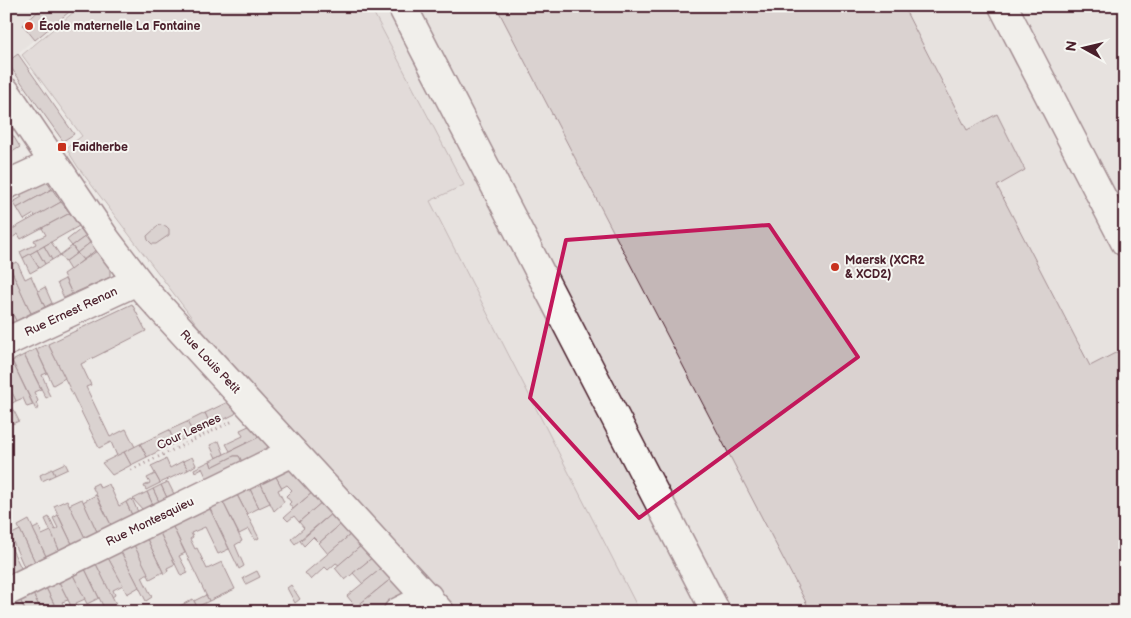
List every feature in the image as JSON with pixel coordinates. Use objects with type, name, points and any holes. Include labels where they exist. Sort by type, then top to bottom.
[{"type":"street","points":[[402,6],[716,612]]},
{"type":"street","points":[[1003,6],[1125,242]]},
{"type":"street","name":"Rue Louis Petit","points":[[6,92],[136,281],[434,605]]},
{"type":"street","points":[[6,185],[54,163]]},
{"type":"street","name":"Rue Ernest Renan","points":[[6,342],[136,281]]},
{"type":"street","name":"Rue Montesquieu","points":[[6,592],[293,452]]},
{"type":"street","points":[[398,612],[434,605]]},
{"type":"path","name":"Cour Lesnes","points":[[131,470],[235,420],[253,408]]},
{"type":"highlighted area","points":[[769,225],[858,357],[639,518],[530,398],[566,240]]},
{"type":"shaded area","name":"École maternelle La Fontaine","points":[[6,6],[75,6],[7,62]]},
{"type":"shaded area","points":[[81,6],[1125,6],[1125,612],[460,612],[199,327],[78,167],[66,148],[82,136],[22,55]]},
{"type":"shaded area","points":[[81,6],[370,6],[464,185],[430,201],[640,612],[460,612],[199,327],[78,167],[66,148],[82,136],[22,55]]},
{"type":"building","points":[[44,6],[64,6],[69,12],[35,40],[23,25]]},
{"type":"building","name":"Maersk (XCR2 & XCD2)","points":[[496,6],[903,6],[967,130],[997,114],[1025,170],[997,186],[1090,366],[1125,348],[1125,421],[1120,423],[1125,433],[1125,612],[811,612]]},
{"type":"building","points":[[18,54],[74,134],[63,141],[7,62]]},
{"type":"building","points":[[12,134],[20,147],[12,152],[6,142],[6,137]]},
{"type":"building","points":[[44,178],[52,189],[17,208],[13,202],[22,197],[15,187]]},
{"type":"building","points":[[52,189],[61,202],[35,217],[34,214],[24,220],[17,208]]},
{"type":"building","points":[[61,202],[70,213],[21,239],[18,234],[10,239],[7,232]]},
{"type":"building","points":[[70,213],[79,226],[23,258],[20,252],[36,244],[34,240],[46,235],[42,228]]},
{"type":"building","points":[[159,225],[166,226],[169,229],[169,235],[156,244],[152,244],[147,236]]},
{"type":"building","points":[[81,229],[86,236],[72,246],[67,240]]},
{"type":"building","points":[[86,236],[91,242],[77,253],[72,246]]},
{"type":"building","points":[[51,242],[60,255],[52,260],[44,246]]},
{"type":"building","points":[[91,242],[96,250],[83,260],[77,253]]},
{"type":"building","points":[[44,246],[52,260],[45,264],[37,250]]},
{"type":"building","points":[[72,246],[77,253],[65,262],[60,255]]},
{"type":"building","points":[[37,250],[45,264],[39,268],[30,254]]},
{"type":"building","points":[[97,251],[110,269],[110,277],[72,294],[63,274]]},
{"type":"building","points":[[77,253],[83,260],[70,270],[65,262]]},
{"type":"building","points":[[30,254],[39,268],[30,273],[23,258]]},
{"type":"building","points":[[8,262],[31,313],[16,321],[6,300],[6,286],[9,285],[6,278],[6,263]]},
{"type":"building","points":[[17,262],[25,279],[31,276],[45,307],[31,313],[9,265]]},
{"type":"building","points":[[65,279],[72,294],[64,298],[57,283]]},
{"type":"building","points":[[45,287],[52,303],[45,307],[38,291]]},
{"type":"building","points":[[6,300],[16,321],[6,325]]},
{"type":"building","points":[[132,304],[146,331],[81,364],[91,385],[86,387],[110,437],[126,429],[135,447],[117,456],[111,442],[99,448],[48,344]]},
{"type":"building","points":[[48,344],[65,378],[53,385],[36,349]]},
{"type":"building","points":[[36,349],[47,373],[42,375],[50,396],[46,398],[24,355]]},
{"type":"building","points":[[24,355],[41,389],[34,392],[39,408],[36,410],[12,361]]},
{"type":"building","points":[[12,361],[33,405],[27,407],[23,398],[16,401],[6,380],[6,363]]},
{"type":"building","points":[[6,380],[16,401],[9,405],[19,421],[12,424],[6,411]]},
{"type":"building","points":[[230,401],[237,409],[235,414],[211,426],[205,413]]},
{"type":"building","points":[[205,413],[211,426],[194,434],[187,422]]},
{"type":"building","points":[[187,422],[194,434],[175,443],[169,430]]},
{"type":"building","points":[[251,425],[261,436],[230,451],[226,444],[243,436],[240,430]]},
{"type":"building","points":[[169,430],[175,443],[147,457],[140,444]]},
{"type":"building","points":[[261,436],[271,447],[269,452],[243,464],[239,456],[234,456],[212,467],[210,461]]},
{"type":"building","points":[[219,441],[224,454],[216,458],[210,445]]},
{"type":"building","points":[[140,444],[147,457],[131,465],[124,452]]},
{"type":"building","points":[[124,452],[131,465],[112,475],[102,463]]},
{"type":"building","points":[[234,456],[239,456],[243,464],[208,481],[202,468],[195,472],[194,469],[210,461],[212,467]]},
{"type":"building","points":[[192,457],[196,465],[188,470],[183,461]]},
{"type":"building","points":[[166,459],[170,468],[183,461],[188,470],[160,483],[151,466]]},
{"type":"building","points":[[65,463],[68,469],[55,475],[52,469]]},
{"type":"building","points":[[52,469],[55,475],[42,481],[40,475]]},
{"type":"building","points":[[287,469],[293,470],[313,492],[293,509],[289,504],[291,502],[286,496],[292,490],[287,485],[282,488],[275,475]]},
{"type":"building","points":[[155,474],[160,483],[146,490],[144,486],[150,483],[147,478]]},
{"type":"building","points":[[275,475],[282,488],[278,490],[284,502],[274,511],[260,482]]},
{"type":"building","points":[[168,482],[175,496],[168,500],[161,485]]},
{"type":"building","points":[[260,482],[270,503],[259,508],[249,487]]},
{"type":"building","points":[[98,483],[100,488],[109,484],[119,506],[126,502],[133,517],[112,527],[92,486]]},
{"type":"building","points":[[161,485],[168,500],[160,504],[153,489]]},
{"type":"building","points":[[249,487],[259,508],[247,514],[236,493]]},
{"type":"building","points":[[153,489],[160,504],[154,507],[147,492]]},
{"type":"building","points":[[147,492],[154,507],[144,511],[133,499]]},
{"type":"building","points":[[313,492],[322,502],[299,522],[294,516],[288,521],[284,517]]},
{"type":"building","points":[[236,493],[259,538],[255,540],[249,529],[239,534],[222,500]]},
{"type":"building","points":[[96,495],[112,527],[98,534],[83,502]]},
{"type":"building","points":[[82,499],[98,534],[86,540],[69,505]]},
{"type":"building","points":[[132,499],[139,514],[133,517],[126,502]]},
{"type":"building","points":[[67,500],[86,540],[73,546],[54,506]]},
{"type":"building","points":[[222,500],[242,541],[235,545],[244,566],[239,569],[209,507]]},
{"type":"building","points":[[322,502],[332,513],[295,544],[291,539],[304,528],[299,522]]},
{"type":"building","points":[[209,507],[229,549],[218,554],[205,527],[191,533],[193,537],[190,539],[195,549],[197,548],[207,569],[222,562],[235,589],[209,601],[172,525]]},
{"type":"building","points":[[332,513],[342,523],[319,543],[313,537],[304,546],[300,541]]},
{"type":"building","points":[[58,515],[73,546],[60,552],[45,519],[49,517],[55,530],[58,528],[53,518]]},
{"type":"building","points":[[29,520],[47,558],[36,564],[18,526]]},
{"type":"building","points":[[342,523],[351,534],[328,554],[319,543]]},
{"type":"building","points":[[172,525],[185,553],[179,556],[188,573],[181,576],[159,531]]},
{"type":"building","points":[[39,526],[42,535],[51,531],[60,552],[47,558],[33,529]]},
{"type":"building","points":[[20,530],[36,564],[25,569],[10,535]]},
{"type":"building","points":[[159,531],[175,564],[167,568],[168,571],[164,574],[146,537]]},
{"type":"building","points":[[351,534],[362,545],[339,565],[336,563],[328,570],[325,567],[311,580],[305,573]]},
{"type":"building","points":[[6,537],[22,570],[9,577],[6,570]]},
{"type":"building","points":[[146,537],[163,572],[150,579],[133,543]]},
{"type":"building","points":[[133,543],[148,573],[142,577],[152,597],[146,601],[120,550]]},
{"type":"building","points":[[362,545],[373,557],[345,580],[335,568]]},
{"type":"building","points":[[120,550],[139,587],[127,594],[107,556]]},
{"type":"building","points":[[107,556],[123,585],[113,590],[115,595],[112,597],[95,562]]},
{"type":"building","points":[[373,557],[383,567],[363,584],[353,573]]},
{"type":"building","points":[[95,562],[120,612],[106,612],[84,567]]},
{"type":"building","points":[[84,567],[99,598],[87,604],[72,573]]},
{"type":"building","points":[[383,567],[392,578],[356,607],[347,596]]},
{"type":"building","points":[[257,571],[260,577],[246,584],[243,578]]},
{"type":"building","points":[[72,573],[85,599],[76,603],[80,612],[74,612],[58,580]]},
{"type":"building","points":[[392,578],[407,593],[406,599],[380,612],[369,612],[361,603]]},
{"type":"building","points":[[58,580],[68,600],[62,602],[67,612],[58,612],[45,586]]},
{"type":"building","points":[[291,585],[300,599],[295,603],[287,588]]},
{"type":"building","points":[[45,586],[58,612],[49,612],[48,609],[42,612],[32,592]]},
{"type":"building","points":[[32,592],[42,612],[26,612],[19,598]]},
{"type":"building","points":[[206,595],[209,601],[197,607],[194,601]]},
{"type":"building","points":[[19,598],[26,612],[6,612],[6,604]]},
{"type":"building","points":[[193,599],[197,607],[183,612],[180,606]]},
{"type":"place","name":"École maternelle La Fontaine","points":[[29,26]]},
{"type":"place","name":"Faidherbe","points":[[62,147]]},
{"type":"place","name":"Maersk (XCR2 & XCD2)","points":[[835,267]]}]
